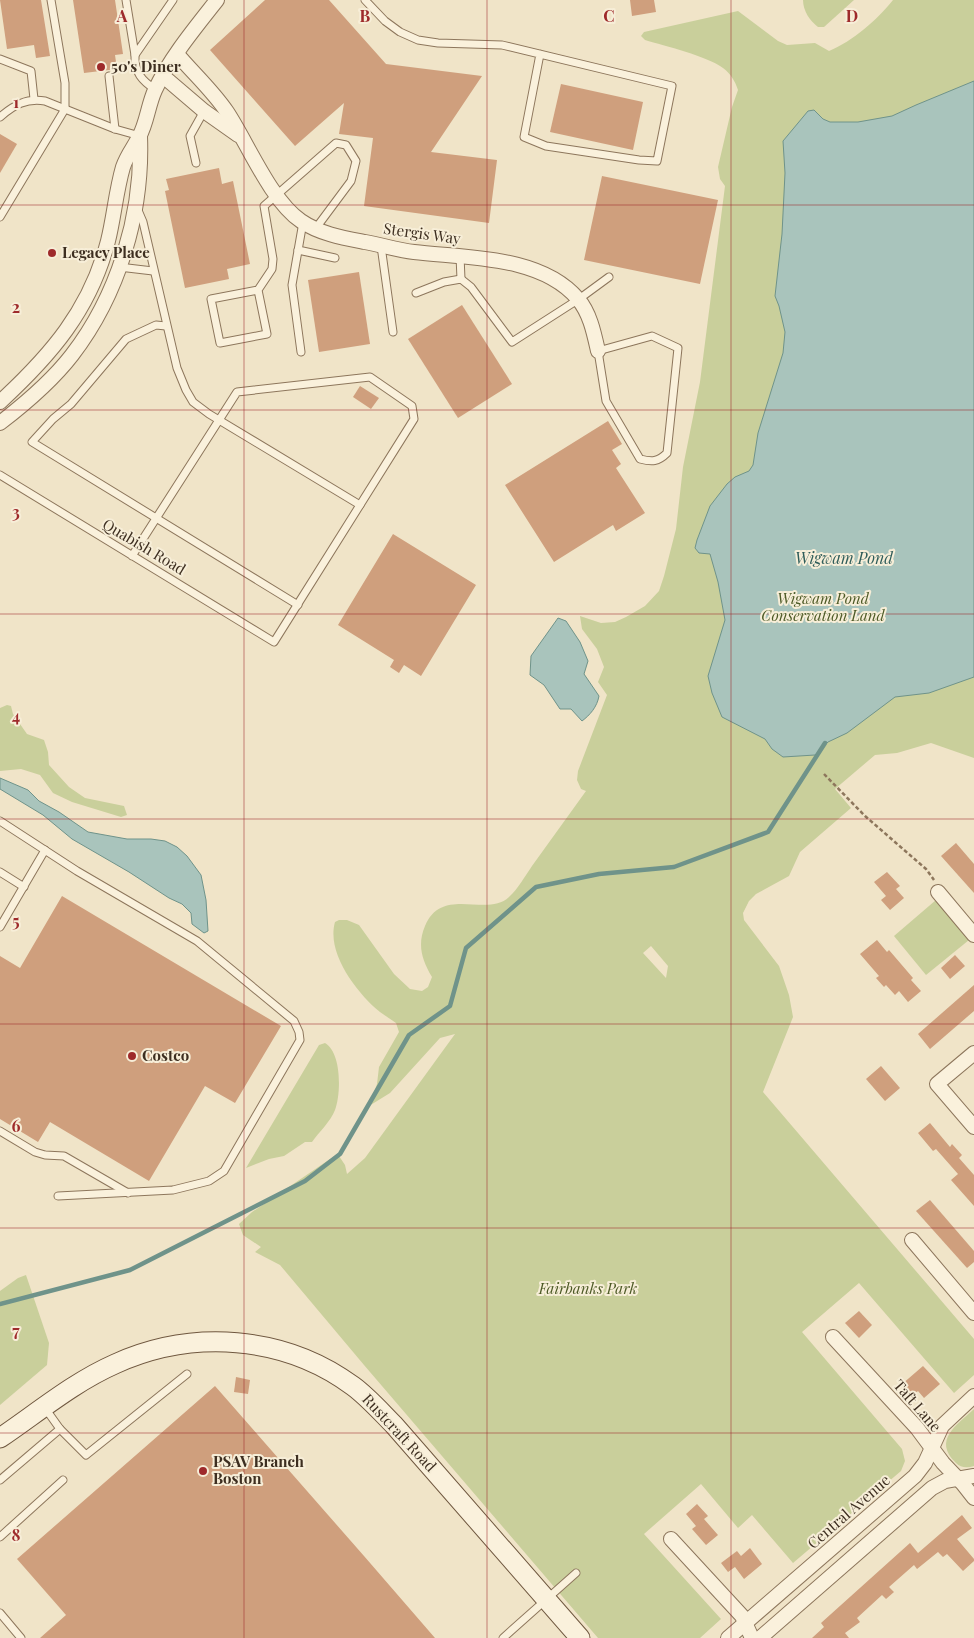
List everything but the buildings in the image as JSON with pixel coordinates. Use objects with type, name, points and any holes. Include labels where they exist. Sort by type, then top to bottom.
[{"type":"main road","name":"Rustcraft Road","points":[[0,1438],[85,1380],[114,1364],[136,1355],[173,1345],[202,1341],[255,1344],[299,1357],[324,1368],[348,1382],[384,1414],[580,1638]]},
{"type":"street","points":[[0,402],[45,359],[70,326],[90,290],[107,242],[128,153],[140,136],[156,90],[163,76],[177,54],[218,0]]},
{"type":"street","name":"Stergis Way","points":[[177,54],[226,111],[277,195],[290,211],[309,225],[346,239],[414,252],[506,262],[549,277],[566,287],[578,299],[588,315],[598,351]]},
{"type":"street","name":"Stergis Way","points":[[163,76],[204,111],[242,139]]},
{"type":"street","points":[[0,423],[41,388],[71,356],[86,336],[100,312],[120,267],[126,247],[140,176],[140,136]]},
{"type":"street","points":[[938,892],[974,935]]},
{"type":"street","points":[[974,1053],[937,1084],[974,1127]]},
{"type":"street","points":[[912,1240],[974,1312]]},
{"type":"street","name":"Taft Lane","points":[[833,1337],[917,1428],[974,1498]]},
{"type":"street","name":"Central Avenue","points":[[728,1638],[915,1476],[925,1463],[942,1426],[974,1396]]},
{"type":"street","points":[[760,1638],[932,1488],[946,1481],[974,1476]]},
{"type":"street","points":[[671,1539],[742,1616],[752,1638]]},
{"type":"lane","points":[[0,217],[65,110],[65,83],[51,0]]},
{"type":"lane","points":[[126,0],[135,66],[143,81],[156,90]]},
{"type":"lane","points":[[135,55],[173,0]]},
{"type":"lane","points":[[365,0],[385,21],[400,32],[418,40],[438,43],[502,45],[540,54],[672,86],[657,161],[546,146],[524,137],[540,54]]},
{"type":"lane","points":[[0,59],[31,71],[34,99]]},
{"type":"lane","points":[[109,76],[115,129]]},
{"type":"lane","points":[[0,117],[14,106],[34,99],[45,101],[115,129],[140,136]]},
{"type":"lane","points":[[196,163],[190,136],[204,111]]},
{"type":"lane","points":[[258,290],[267,334],[220,343],[212,299],[258,290],[272,269],[264,206],[336,142],[346,145],[356,161],[350,181],[309,225],[298,250],[292,285],[301,352]]},
{"type":"lane","points":[[135,203],[143,222],[177,368],[193,402],[219,420],[360,505]]},
{"type":"lane","points":[[381,246],[393,332]]},
{"type":"lane","points":[[298,250],[335,258]]},
{"type":"lane","points":[[460,256],[461,279]]},
{"type":"lane","points":[[120,267],[153,270]]},
{"type":"lane","points":[[416,293],[444,282],[461,279],[471,287],[512,342],[609,277]]},
{"type":"lane","points":[[132,556],[156,518],[237,392],[370,377],[412,406],[414,419],[298,605],[156,518],[32,442],[71,404],[126,339],[156,325],[166,326]]},
{"type":"lane","points":[[652,336],[678,348],[667,452],[659,460],[649,462],[640,459],[606,400],[598,351],[652,336]]},
{"type":"lane","points":[[0,397],[16,387]]},
{"type":"lane","name":"Quabish Road","points":[[0,475],[274,642],[298,605]]},
{"type":"lane","points":[[0,821],[77,871],[197,942],[294,1021],[299,1032],[300,1040],[224,1171],[209,1181],[173,1190],[129,1194],[58,1196]]},
{"type":"lane","points":[[0,927],[45,850]]},
{"type":"lane","points":[[0,872],[24,887]]},
{"type":"lane","points":[[0,1131],[35,1152],[45,1155],[64,1156],[129,1194]]},
{"type":"lane","points":[[44,1408],[60,1429],[86,1455],[187,1374]]},
{"type":"lane","points":[[0,1480],[60,1429]]},
{"type":"lane","points":[[0,1537],[64,1480]]},
{"type":"lane","points":[[503,1638],[576,1573]]},
{"type":"lane","points":[[0,1613],[21,1638]]},
{"type":"path","points":[[824,774],[865,816],[926,869],[938,892]]},
{"type":"green space","points":[[803,0],[854,0],[824,27],[818,27],[812,22],[804,8]]},
{"type":"green space","points":[[893,0],[974,0],[974,758],[931,743],[897,753],[875,755],[835,789],[851,808],[800,852],[789,876],[756,894],[749,901],[743,913],[744,920],[779,966],[789,995],[793,1017],[763,1092],[974,1339],[974,1375],[954,1393],[859,1283],[802,1332],[902,1449],[905,1461],[901,1471],[793,1563],[752,1515],[738,1528],[701,1484],[644,1534],[721,1619],[700,1638],[598,1638],[280,1265],[255,1252],[261,1247],[243,1235],[239,1224],[252,1212],[330,1159],[339,1156],[345,1165],[347,1174],[365,1158],[455,1034],[440,1038],[390,1093],[369,1106],[377,1084],[379,1067],[399,1032],[396,1023],[371,1004],[346,972],[335,946],[333,934],[335,922],[347,920],[359,925],[394,974],[410,989],[422,991],[428,987],[432,977],[423,958],[421,940],[425,926],[433,914],[442,907],[453,904],[489,905],[500,903],[509,897],[586,791],[581,789],[577,780],[578,771],[607,695],[598,682],[604,667],[597,649],[582,629],[580,616],[601,623],[615,622],[645,606],[659,591],[676,529],[683,467],[700,382],[725,186],[720,179],[718,167],[732,107],[738,90],[730,75],[716,64],[707,59],[645,40],[641,36],[644,32],[738,11],[778,41],[787,45],[815,43],[829,51],[856,36],[887,8]],"holes":[[[651,946],[668,966],[666,978],[643,953]]]},
{"type":"green space","points":[[7,705],[11,706],[13,714],[27,734],[44,740],[48,752],[49,765],[69,787],[85,798],[124,806],[127,815],[121,817],[72,802],[53,793],[40,775],[21,769],[0,771],[0,708]]},
{"type":"green space","points":[[936,900],[969,940],[926,975],[894,936]]},
{"type":"green space","points":[[325,1043],[335,1055],[339,1074],[337,1103],[331,1118],[312,1142],[305,1142],[284,1156],[269,1159],[246,1168],[319,1045]]},
{"type":"green space","points":[[26,1275],[49,1343],[47,1365],[0,1405],[0,1291],[18,1278]]},
{"type":"green space","points":[[974,1409],[974,1466],[964,1467],[958,1465],[949,1455],[946,1447],[947,1440],[955,1427]]},
{"type":"water","name":"Wigwam Pond","points":[[974,81],[974,677],[929,693],[895,697],[847,733],[828,742],[815,755],[783,757],[772,749],[765,739],[722,717],[712,693],[708,676],[725,620],[718,582],[710,554],[699,553],[695,548],[710,506],[727,484],[735,477],[749,471],[753,465],[758,433],[783,353],[785,332],[775,296],[782,234],[785,173],[783,141],[808,111],[814,110],[823,119],[830,122],[858,122],[892,116]]},
{"type":"water","points":[[558,618],[566,621],[580,642],[588,661],[584,674],[599,696],[593,710],[582,721],[571,709],[560,709],[544,685],[530,675],[531,656]]},
{"type":"water","points":[[0,778],[28,790],[39,801],[88,832],[127,839],[165,841],[177,847],[187,856],[201,875],[206,900],[208,931],[204,933],[192,924],[191,913],[182,904],[72,839],[43,815],[0,789]]},
{"type":"waterway","points":[[0,1304],[130,1270],[305,1181],[340,1154],[409,1035],[450,1006],[466,948],[536,887],[599,874],[674,867],[768,832],[825,743]]},
{"type":"place","name":"50's Diner","points":[[101,67]]},
{"type":"place","name":"Legacy Place","points":[[52,253]]},
{"type":"place","name":"Costco","points":[[132,1056]]},
{"type":"place","name":"PSAV Branch Boston","points":[[203,1471]]},
{"type":"park label","name":"Wigwam Pond Conservation Land","points":[[823,608]]},
{"type":"park label","name":"Fairbanks Park","points":[[588,1289]]}]
